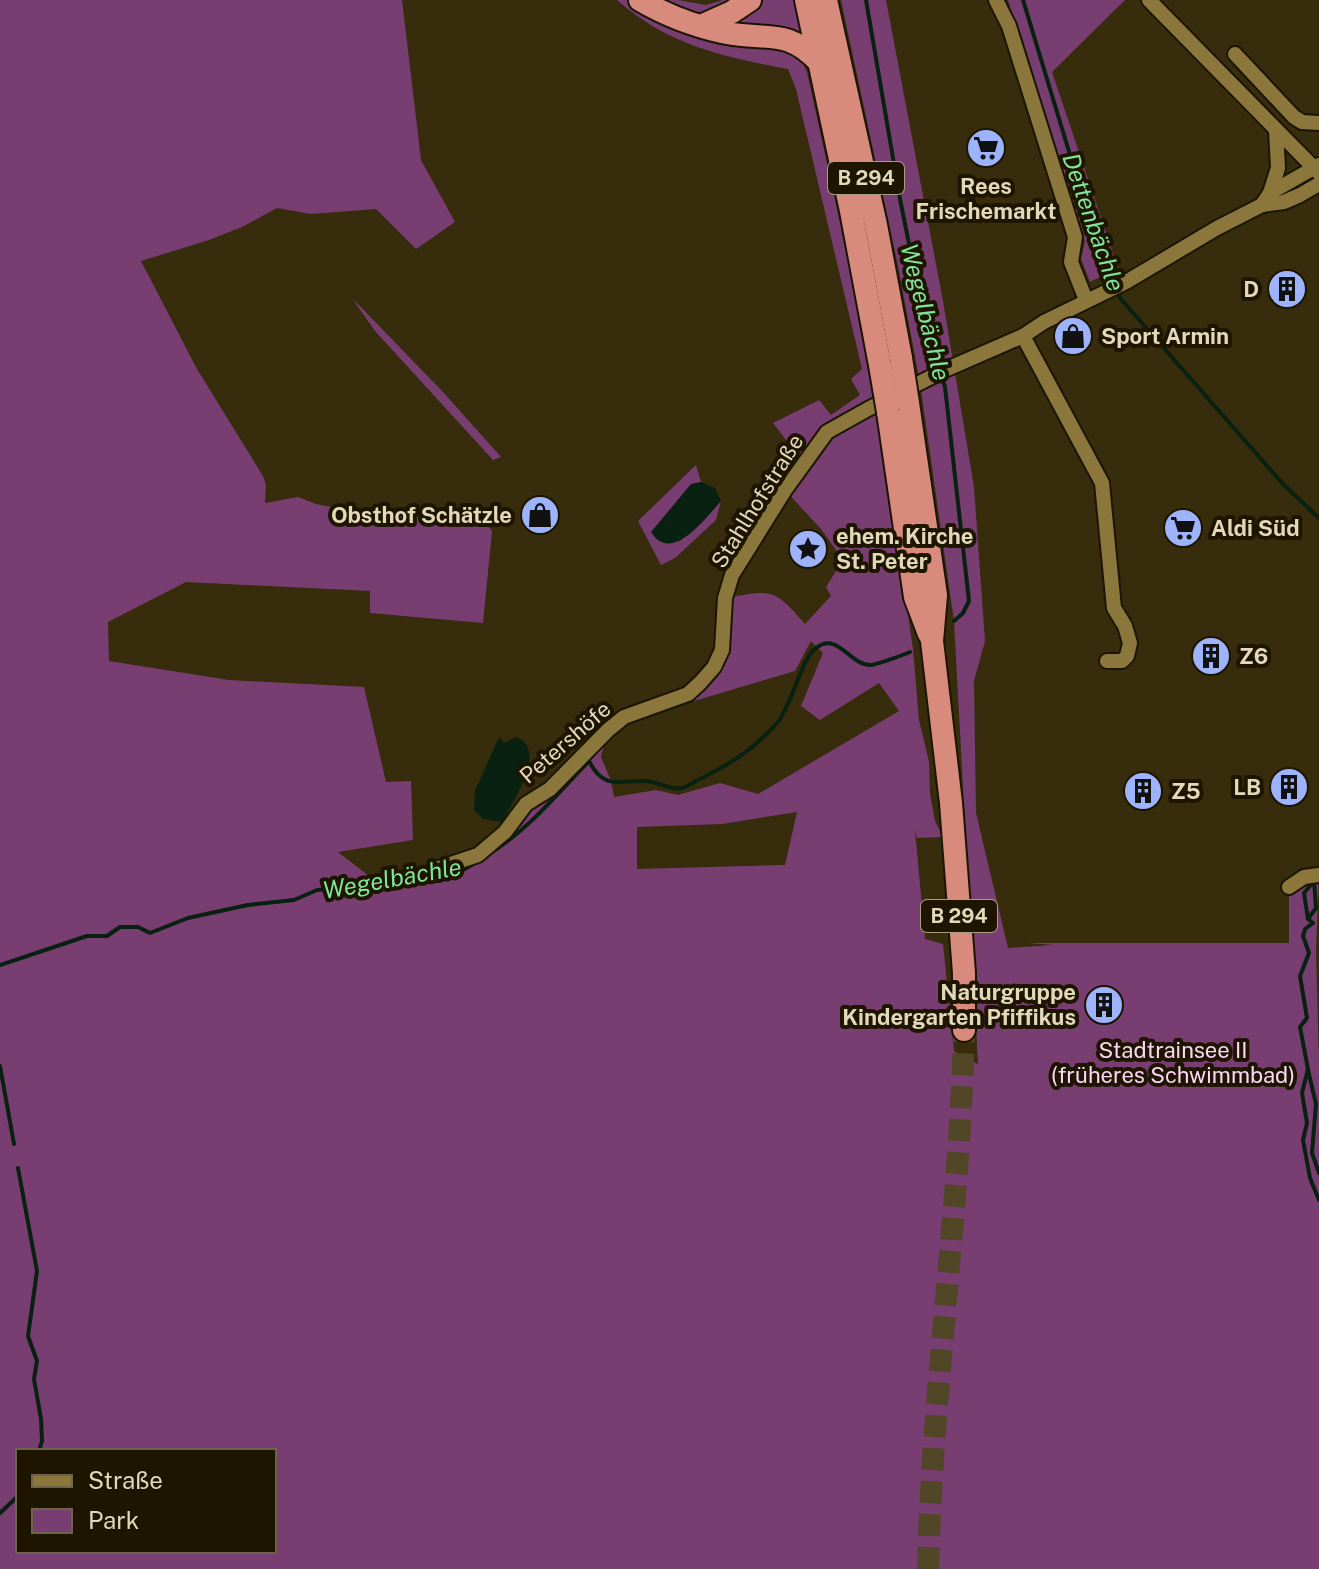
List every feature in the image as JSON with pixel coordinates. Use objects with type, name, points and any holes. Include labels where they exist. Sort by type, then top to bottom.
[{"type":"highway","points":[[640,0],[675,18],[718,31],[793,40],[820,63]]},
{"type":"highway","points":[[703,25],[750,0]]},
{"type":"highway","name":"B 294","points":[[806,0],[890,361]]},
{"type":"highway","name":"B 294","points":[[826,0],[870,196],[890,361],[936,595],[932,641],[951,803],[964,973],[964,1030]]},
{"type":"street","points":[[996,0],[1009,26],[1075,237],[1071,262],[1086,300]]},
{"type":"street","points":[[1149,0],[1317,168]]},
{"type":"street","points":[[1235,54],[1294,117],[1302,122],[1319,123]]},
{"type":"street","points":[[1266,199],[1278,168],[1276,130]]},
{"type":"street","name":"Stahlhofstraße","points":[[725,598],[732,575],[785,490],[827,432],[947,369],[1023,336],[1044,322],[1126,282],[1317,168]]},
{"type":"street","name":"Stahlhofstraße","points":[[1266,199],[1284,202],[1319,184]]},
{"type":"street","points":[[1023,336],[1102,483],[1114,608],[1125,626],[1130,643],[1127,656],[1122,661],[1107,661]]},
{"type":"street","name":"Petershöfe","points":[[433,870],[470,859],[485,850],[505,832],[526,804],[550,789],[624,717],[688,694],[700,683],[714,667],[722,650],[725,598]]},
{"type":"street","points":[[1289,887],[1312,876]]},
{"type":"green space","name":"Stadtrainsee II (früheres Schwimmbad)","points":[[0,0],[402,0],[421,160],[455,222],[416,249],[376,209],[311,214],[277,208],[209,240],[141,261],[197,369],[263,476],[265,503],[298,497],[356,512],[415,515],[476,509],[492,531],[483,623],[370,613],[370,591],[186,582],[108,622],[109,661],[229,680],[364,687],[386,782],[411,781],[413,840],[338,852],[369,876],[372,886],[429,875],[470,859],[608,730],[601,757],[614,797],[656,790],[678,795],[720,783],[758,794],[899,711],[879,683],[820,720],[801,706],[823,653],[811,641],[795,671],[694,701],[688,694],[714,667],[725,598],[753,593],[771,594],[786,603],[805,624],[831,596],[826,587],[843,560],[821,529],[785,490],[804,463],[773,423],[819,400],[831,415],[860,395],[851,379],[862,369],[796,89],[788,69],[697,47],[656,28],[617,0],[678,0],[706,5],[723,0],[795,0],[803,34],[801,59],[807,72],[871,364],[913,649],[919,720],[929,762],[930,794],[935,821],[943,837],[917,838],[915,830],[925,939],[943,944],[954,1051],[978,1064],[954,621],[920,383],[841,0],[886,0],[943,301],[974,487],[985,641],[974,681],[976,813],[1008,948],[1053,945],[1028,943],[1289,943],[1289,880],[1319,875],[1316,950],[1319,1062],[1319,1569],[0,1569]],"holes":[[[797,812],[785,865],[637,869],[637,827],[722,824]]]},
{"type":"green space","points":[[1008,0],[1125,0],[1052,72],[1118,268],[1090,282],[1081,259],[1085,241]]},
{"type":"green space","points":[[352,298],[501,457],[493,460],[375,331]]},
{"type":"green space","points":[[696,465],[701,482],[691,485],[679,542],[721,501],[716,520],[675,558],[661,565],[638,521]]},
{"type":"shaded area","points":[[701,482],[715,488],[721,501],[688,535],[678,541],[659,541],[651,532],[691,484]]},
{"type":"shaded area","points":[[499,737],[504,743],[516,737],[525,743],[529,752],[529,764],[520,790],[502,822],[483,819],[474,810],[475,791]]},
{"type":"waterway","name":"Wegelbächle","points":[[866,0],[925,323],[945,387],[969,601],[954,621]]},
{"type":"waterway","name":"Dettenbächle","points":[[1023,0],[1094,234],[1120,298],[1283,484],[1319,518]]},
{"type":"waterway","name":"Wegelbächle","points":[[489,854],[529,823],[589,761],[601,777],[613,782],[650,781],[678,789],[734,760],[777,723],[806,661],[816,648],[824,644],[837,646],[856,660],[870,665],[910,652]]},
{"type":"waterway","name":"Wegelbächle","points":[[446,872],[463,870],[475,863]]},
{"type":"waterway","name":"Wegelbächle","points":[[0,965],[87,936],[107,936],[120,927],[138,927],[150,933],[188,918],[248,905],[294,900],[317,890],[372,886],[433,874]]},
{"type":"waterway","name":"Dettenbächle","points":[[1314,881],[1304,893],[1308,919],[1313,923],[1305,929],[1303,936],[1309,953],[1300,976],[1307,1018],[1300,1027],[1308,1069],[1302,1093],[1307,1123],[1303,1140],[1310,1178],[1319,1200]]},
{"type":"waterway","name":"Dettenbächle","points":[[1308,919],[1316,908],[1314,881]]},
{"type":"waterway","points":[[0,1066],[14,1144]]},
{"type":"waterway","name":"Dettenbächle","points":[[1308,1070],[1316,1104],[1312,1153],[1319,1173]]},
{"type":"waterway","points":[[18,1168],[37,1271],[28,1336],[37,1361],[34,1379],[41,1419],[40,1449]]},
{"type":"waterway","points":[[0,1513],[16,1498]]},
{"type":"tunnel","points":[[928,1569],[964,1030]]},
{"type":"place","name":"Rees Frischemarkt","points":[[986,148]]},
{"type":"place","name":"D","points":[[1287,289]]},
{"type":"place","name":"Sport Armin","points":[[1073,336]]},
{"type":"place","name":"Obsthof Schätzle","points":[[540,515]]},
{"type":"place","name":"Aldi Süd","points":[[1183,528]]},
{"type":"place","name":"ehem. Kirche St. Peter","points":[[808,549]]},
{"type":"place","name":"Z6","points":[[1211,656]]},
{"type":"place","name":"LB","points":[[1289,787]]},
{"type":"place","name":"Z5","points":[[1143,791]]},
{"type":"place","name":"Naturgruppe Kindergarten Pfiffikus","points":[[1104,1005]]}]
